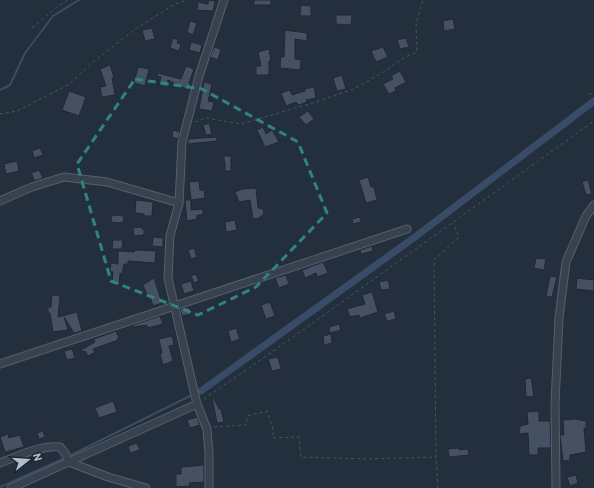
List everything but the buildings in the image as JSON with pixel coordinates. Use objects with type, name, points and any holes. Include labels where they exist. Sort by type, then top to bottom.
[{"type":"street","points":[[209,488],[209,452],[207,429],[196,397],[168,278],[170,236],[179,202],[182,142],[199,76],[224,0]]},
{"type":"street","points":[[0,200],[32,187],[64,177],[107,182],[179,202]]},
{"type":"street","points":[[556,488],[555,403],[559,318],[566,262],[586,216],[594,205]]},
{"type":"street","points":[[0,364],[407,229]]},
{"type":"street","points":[[11,488],[196,397]]},
{"type":"street","points":[[0,463],[35,450],[52,446],[60,447],[68,459],[108,478],[146,488]]},
{"type":"path","points":[[32,28],[58,6],[68,0]]},
{"type":"path","points":[[0,114],[17,111],[68,85],[93,62],[134,30],[175,4],[187,0]]},
{"type":"path","points":[[187,125],[206,118],[241,124],[274,116],[354,89],[386,71],[405,57],[417,52],[416,24],[423,0]]},
{"type":"path","points":[[589,95],[594,92]]},
{"type":"path","points":[[196,397],[453,222],[594,121]]},
{"type":"path","points":[[438,488],[436,457],[434,260],[459,237],[453,222]]},
{"type":"path","points":[[207,429],[246,425],[247,416],[267,411],[273,429],[273,438],[298,437],[301,457],[366,459],[436,457]]},
{"type":"highlighted area","points":[[135,79],[202,89],[298,142],[327,213],[256,287],[198,315],[111,281],[77,164]]},
{"type":"waterway","points":[[0,90],[10,85],[25,53],[53,16],[79,0]]},
{"type":"waterway","points":[[201,391],[415,237],[594,101]]},
{"type":"waterway","points":[[69,456],[192,395]]},
{"type":"waterway","points":[[0,487],[65,458]]}]
